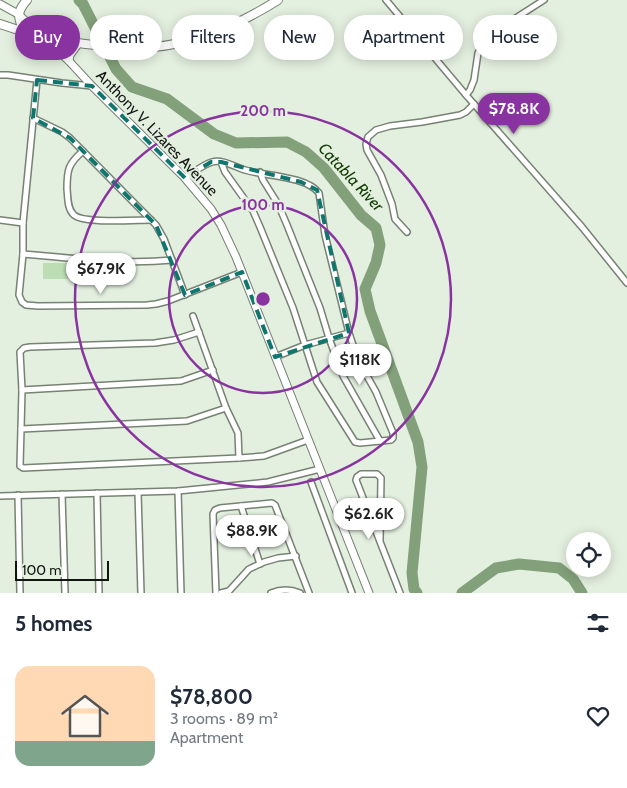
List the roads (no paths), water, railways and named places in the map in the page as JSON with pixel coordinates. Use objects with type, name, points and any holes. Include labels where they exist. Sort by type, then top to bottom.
[{"type":"main road","points":[[18,14],[27,0]]},
{"type":"main road","points":[[80,44],[137,48],[168,45],[211,34],[240,22],[278,0]]},
{"type":"main road","name":"Anthony V. Lizares Avenue","points":[[0,4],[18,14]]},
{"type":"main road","points":[[0,24],[15,29]]},
{"type":"main road","name":"Anthony V. Lizares Avenue","points":[[69,61],[185,178],[211,209],[221,225],[236,257],[369,593]]},
{"type":"street","points":[[386,0],[466,95],[582,227],[627,284]]},
{"type":"street","points":[[466,95],[474,80],[478,53],[483,45],[500,28],[544,0]]},
{"type":"street","points":[[0,76],[1,74],[92,86]]},
{"type":"street","points":[[37,80],[23,223],[20,295],[22,302],[26,305],[147,305],[168,301],[242,272]]},
{"type":"street","points":[[407,232],[395,219],[384,182],[367,150],[368,137],[376,130],[390,126],[460,115],[474,104]]},
{"type":"street","points":[[33,118],[70,138],[151,220],[160,231],[185,295]]},
{"type":"street","points":[[83,151],[75,158],[68,170],[68,200],[72,213],[76,216],[101,220],[151,220]]},
{"type":"street","points":[[185,178],[211,162],[221,162],[229,163],[244,170],[301,182],[315,188],[319,193],[325,235],[349,333],[358,360],[376,392],[393,433],[392,440],[355,442],[317,382],[293,308],[253,211],[221,162]]},
{"type":"street","points":[[260,172],[278,204],[320,308],[343,376],[380,441]]},
{"type":"street","points":[[0,220],[23,223]]},
{"type":"street","points":[[23,254],[118,262],[172,260]]},
{"type":"street","points":[[193,316],[226,408],[238,433],[239,458]]},
{"type":"street","points":[[199,332],[174,340],[155,343],[26,347],[20,352],[22,390],[20,466],[23,468],[264,456],[308,440]]},
{"type":"street","points":[[275,357],[305,345],[349,333]]},
{"type":"street","points":[[22,390],[181,381],[213,370]]},
{"type":"street","points":[[21,429],[188,422],[226,408]]},
{"type":"street","points":[[0,496],[178,491],[268,482],[320,469]]},
{"type":"street","points":[[380,541],[381,478],[376,474],[358,474],[356,480],[400,593]]},
{"type":"street","points":[[311,482],[352,593]]},
{"type":"street","points":[[178,491],[181,593]]},
{"type":"street","points":[[138,492],[140,593]]},
{"type":"street","points":[[97,493],[99,593]]},
{"type":"street","points":[[62,494],[65,593]]},
{"type":"street","points":[[18,495],[20,593]]},
{"type":"street","points":[[296,556],[278,558],[260,564],[249,570],[229,591],[218,592],[214,510],[217,508],[274,503],[296,556],[309,593]]},
{"type":"street","points":[[241,506],[260,564]]},
{"type":"street","points":[[271,593],[293,590],[300,593]]},
{"type":"waterway","name":"Catabla River","points":[[79,0],[83,4],[116,69],[132,87],[167,99],[214,134],[236,143],[287,142],[306,152],[324,168],[361,215],[376,228],[380,245],[376,263],[365,289],[370,311],[418,442],[422,467],[412,573],[414,589],[417,593]]},
{"type":"waterway","name":"Catabla River","points":[[462,593],[496,568],[519,564],[559,568],[573,579],[582,593]]}]
